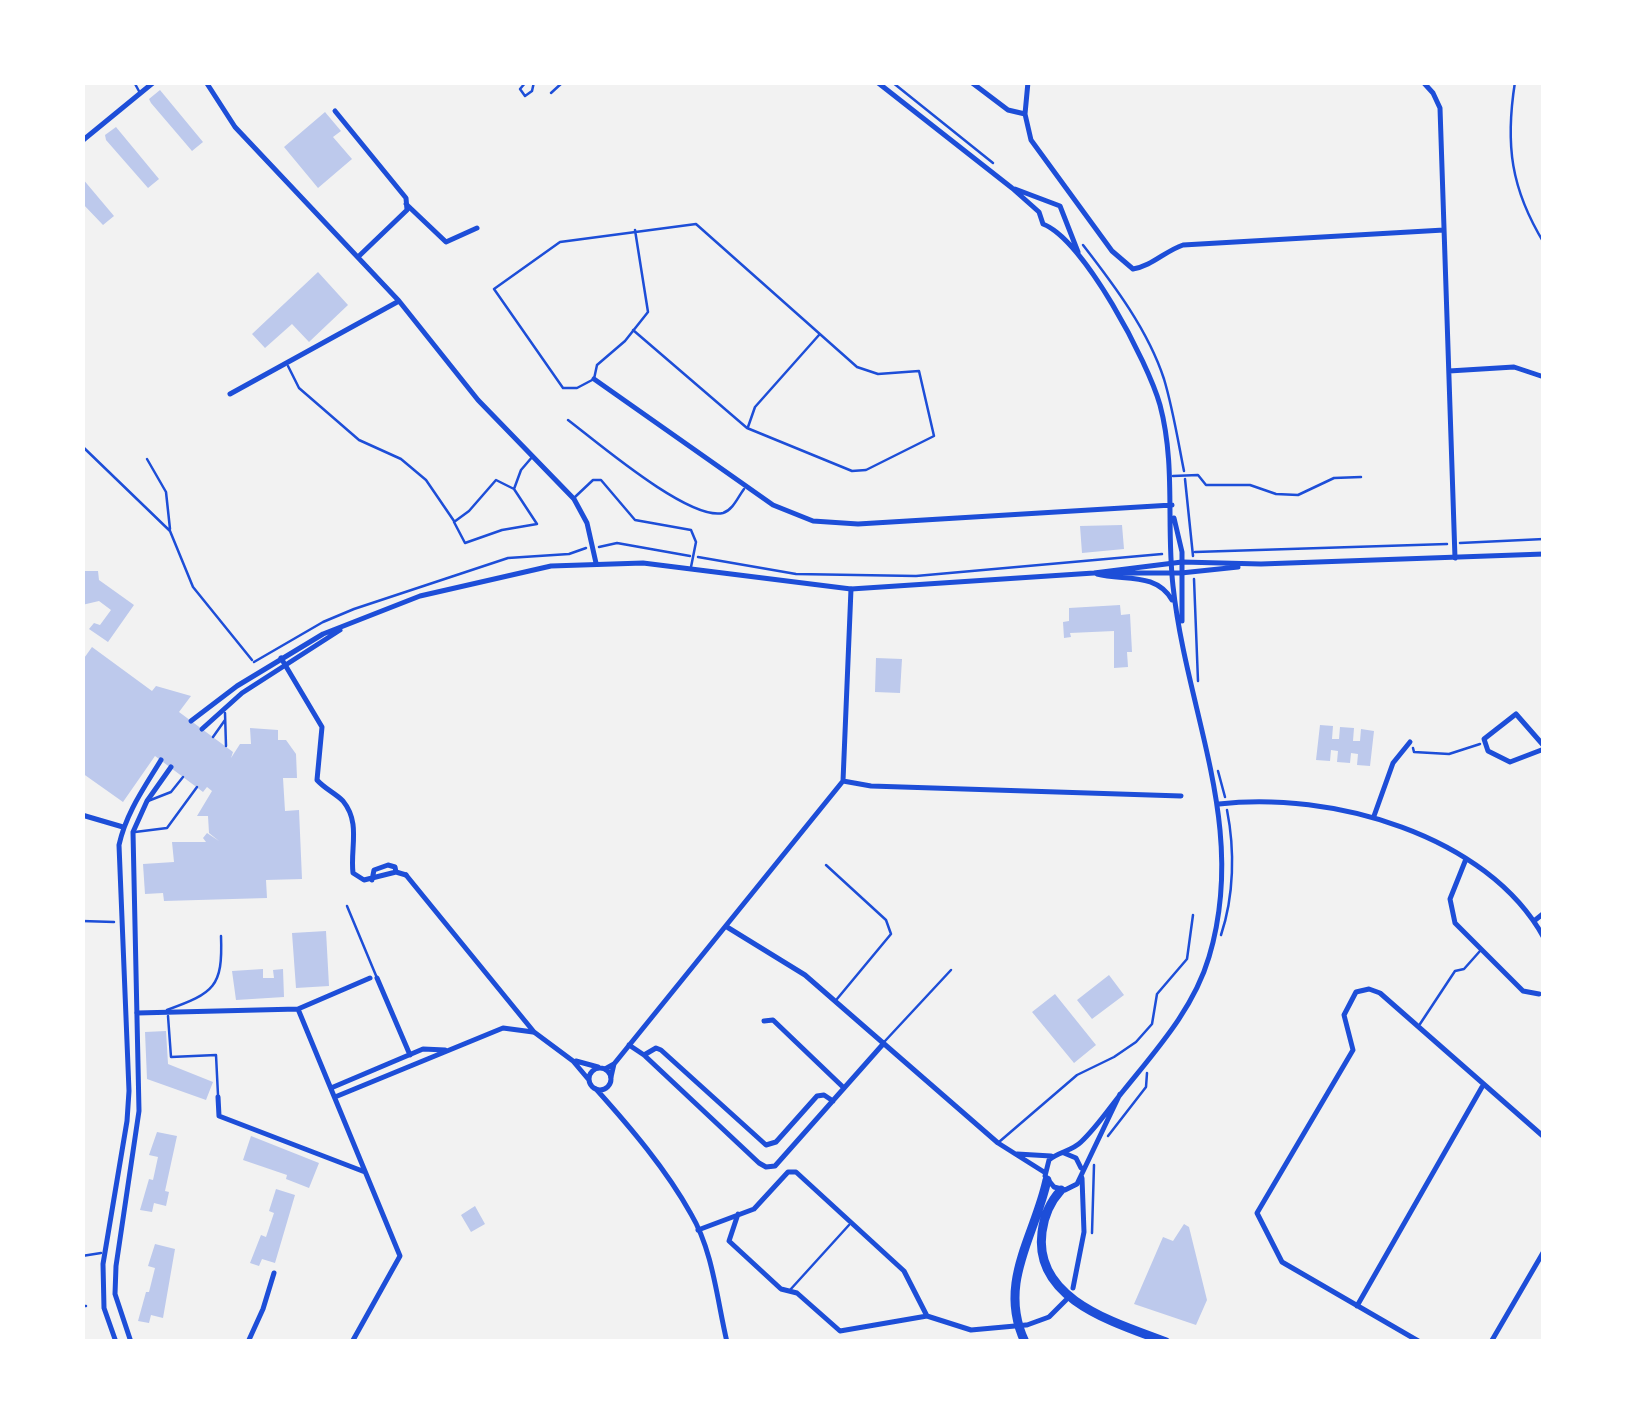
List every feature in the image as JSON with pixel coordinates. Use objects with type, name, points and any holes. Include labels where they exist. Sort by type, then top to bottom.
[{"type":"highway","points":[[1025,1342],[1015,1312],[1014,1285],[1046,1176]]},
{"type":"highway","points":[[1065,1189],[1052,1201],[1041,1236],[1043,1258],[1055,1283],[1086,1308],[1166,1342]]},
{"type":"street","points":[[82,141],[154,82]]},
{"type":"street","points":[[206,82],[235,127],[399,302],[478,400],[574,498],[587,522],[596,563]]},
{"type":"street","points":[[878,82],[1039,212],[1041,222],[1080,257],[1146,366],[1166,431],[1171,476],[1172,574],[1191,695],[1223,803],[1224,876],[1209,958],[1194,995],[1174,1028],[1079,1144],[1053,1156],[1014,1154]]},
{"type":"street","points":[[972,82],[1008,110],[1024,114]]},
{"type":"street","points":[[1028,82],[1024,114],[1031,140],[1112,251],[1133,269],[1144,268],[1183,245],[1444,230]]},
{"type":"street","points":[[1423,82],[1440,108],[1455,558]]},
{"type":"street","points":[[334,112],[406,198],[407,210],[358,257]]},
{"type":"street","points":[[1012,188],[1053,203],[1063,216],[1080,257]]},
{"type":"street","points":[[1039,212],[1072,197]]},
{"type":"street","points":[[1051,227],[1059,224],[1072,197]]},
{"type":"street","points":[[406,204],[446,242],[477,228]]},
{"type":"street","points":[[230,394],[399,302]]},
{"type":"street","points":[[1449,370],[1514,367],[1544,378]]},
{"type":"street","points":[[594,380],[744,488],[772,505],[813,521],[858,524],[1172,505]]},
{"type":"street","points":[[1172,505],[1182,552],[1182,637]]},
{"type":"street","points":[[191,721],[216,700],[351,622],[420,596],[551,566],[644,563],[852,588],[1094,573],[1182,562],[1261,564],[1544,554]]},
{"type":"street","points":[[1094,573],[1172,574],[1261,564]]},
{"type":"street","points":[[1094,573],[1116,579],[1151,580],[1169,594],[1176,607]]},
{"type":"street","points":[[612,1107],[610,1081],[614,1064],[842,781],[852,588]]},
{"type":"street","points":[[202,729],[283,661]]},
{"type":"street","points":[[283,661],[322,726],[317,780],[344,803],[350,814],[354,827],[353,873],[360,879],[372,880],[396,872],[406,875],[534,1032],[573,1061],[647,1150],[698,1230],[727,1342]]},
{"type":"street","points":[[1516,714],[1544,747],[1510,762],[1488,751],[1484,740],[1516,714]]},
{"type":"street","points":[[1374,816],[1394,763],[1410,742]]},
{"type":"street","points":[[116,1342],[102,1294],[127,1121],[119,845],[123,826],[161,760]]},
{"type":"street","points":[[131,1342],[115,1294],[139,1111],[133,832],[147,801],[170,768]]},
{"type":"street","points":[[842,781],[996,792],[1181,796]]},
{"type":"street","points":[[1223,803],[1332,807],[1374,816],[1436,841],[1485,873],[1534,921],[1544,938]]},
{"type":"street","points":[[82,814],[133,832]]},
{"type":"street","points":[[1466,859],[1450,908],[1455,922],[1523,990],[1538,994]]},
{"type":"street","points":[[1534,921],[1544,913]]},
{"type":"street","points":[[727,927],[805,975],[998,1143],[1065,1189],[1085,1198]]},
{"type":"street","points":[[125,1014],[298,1008],[374,978],[410,1056]]},
{"type":"street","points":[[1420,1342],[1282,1262],[1257,1212],[1353,1050],[1344,1015],[1356,992],[1369,989],[1380,994],[1544,1137]]},
{"type":"street","points":[[298,1008],[400,1256],[352,1342]]},
{"type":"street","points":[[764,1021],[773,1020],[844,1088]]},
{"type":"street","points":[[335,1097],[503,1028],[534,1032]]},
{"type":"street","points":[[630,1045],[766,1166],[775,1166],[884,1042]]},
{"type":"street","points":[[332,1088],[423,1048],[446,1050]]},
{"type":"street","points":[[644,1054],[656,1048],[661,1050],[766,1145],[776,1142],[816,1096],[824,1094],[833,1100]]},
{"type":"street","points":[[573,1061],[602,1068],[610,1081]]},
{"type":"street","points":[[588,1080],[590,1072],[614,1064]]},
{"type":"street","points":[[596,1089],[602,1090],[610,1081]]},
{"type":"street","points":[[1357,1306],[1482,1086]]},
{"type":"street","points":[[1065,1189],[1081,1173],[1120,1094]]},
{"type":"street","points":[[218,1097],[219,1116],[365,1172]]},
{"type":"street","points":[[1062,1153],[1076,1158],[1085,1198],[1084,1232],[1073,1288]]},
{"type":"street","points":[[1046,1176],[1053,1156]]},
{"type":"street","points":[[698,1230],[754,1208],[792,1171],[799,1173],[904,1271],[927,1316]]},
{"type":"street","points":[[738,1214],[729,1241],[781,1289],[797,1293],[840,1330],[927,1316],[970,1330],[1026,1325],[1049,1317],[1066,1300]]},
{"type":"street","points":[[1491,1342],[1544,1251]]},
{"type":"street","points":[[106,1253],[118,1254]]},
{"type":"street","points":[[248,1342],[264,1310],[274,1273]]},
{"type":"street","points":[[1018,1320],[1026,1325]]},
{"type":"lane","points":[[134,82],[141,94]]},
{"type":"lane","points":[[526,82],[520,89],[525,96],[532,91],[534,82]]},
{"type":"lane","points":[[551,93],[563,82]]},
{"type":"lane","points":[[633,330],[747,428],[856,471],[866,470],[934,436],[919,370],[878,374],[857,367],[696,224],[634,230],[560,242],[494,289],[563,388],[577,388],[594,380],[597,365],[648,312],[634,230]]},
{"type":"lane","points":[[747,428],[756,407],[819,334]]},
{"type":"lane","points":[[288,365],[299,388],[360,440],[402,459],[426,480],[466,543],[502,530],[537,524],[514,489],[496,480],[454,522]]},
{"type":"lane","points":[[568,420],[687,505],[722,513],[730,510],[744,488]]},
{"type":"lane","points":[[514,489],[520,470],[534,455]]},
{"type":"lane","points":[[1171,476],[1198,475],[1206,485],[1250,485],[1276,494],[1298,495],[1334,478],[1361,476]]},
{"type":"lane","points":[[574,498],[594,480],[601,480],[634,520],[691,530],[695,535],[691,569]]},
{"type":"lane","points":[[216,700],[224,708],[226,746]]},
{"type":"lane","points":[[213,737],[226,719]]},
{"type":"lane","points":[[147,801],[171,792],[183,776]]},
{"type":"lane","points":[[133,832],[167,828],[197,787]]},
{"type":"lane","points":[[826,865],[886,920],[891,934],[836,1000]]},
{"type":"lane","points":[[347,906],[374,978]]},
{"type":"lane","points":[[998,1143],[1077,1075],[1126,1048],[1152,1024],[1157,994],[1187,959],[1194,915]]},
{"type":"lane","points":[[218,1097],[216,1055],[171,1057],[165,1015],[215,985],[222,967],[221,936]]},
{"type":"lane","points":[[1418,1027],[1455,971],[1464,969],[1481,950]]},
{"type":"lane","points":[[884,1042],[951,970]]},
{"type":"lane","points":[[790,1291],[852,1222]]},
{"type":"lane","points":[[82,1256],[106,1253]]},
{"type":"path","points":[[892,82],[998,167]]},
{"type":"path","points":[[1515,82],[1511,160],[1518,192],[1544,244]]},
{"type":"path","points":[[1077,238],[1126,305],[1163,377],[1184,475],[1192,551]]},
{"type":"path","points":[[82,446],[170,531]]},
{"type":"path","points":[[148,459],[166,492],[170,531],[194,587],[253,662],[323,622],[508,558],[569,554],[617,544],[796,574],[916,576],[1172,553]]},
{"type":"path","points":[[1182,552],[1544,539]]},
{"type":"path","points":[[1194,582],[1200,663],[1197,691]]},
{"type":"path","points":[[1410,742],[1414,752],[1435,755],[1449,754],[1484,740]]},
{"type":"path","points":[[1215,762],[1232,852],[1231,884],[1219,942]]},
{"type":"path","points":[[82,921],[115,922]]},
{"type":"path","points":[[1104,1143],[1146,1087],[1146,1075],[1156,1060]]},
{"type":"path","points":[[1092,1233],[1096,1156]]},
{"type":"building","points":[[160,90],[203,142],[192,151],[151,103],[149,99]]},
{"type":"building","points":[[325,112],[341,131],[333,137],[352,159],[318,188],[284,147]]},
{"type":"building","points":[[116,127],[159,179],[148,188],[106,140],[105,135]]},
{"type":"building","points":[[82,178],[114,216],[103,225],[82,203]]},
{"type":"building","points":[[318,272],[348,305],[309,342],[292,324],[265,348],[252,334]]},
{"type":"building","points":[[1122,525],[1124,549],[1082,553],[1080,526]]},
{"type":"building","points":[[82,571],[98,571],[99,580],[134,605],[108,642],[89,629],[94,623],[100,625],[111,610],[99,601],[82,605]]},
{"type":"building","points":[[1120,605],[1121,615],[1130,614],[1132,652],[1127,652],[1128,667],[1114,668],[1114,631],[1070,633],[1071,637],[1064,638],[1063,622],[1069,621],[1069,608]]},
{"type":"building","points":[[92,647],[152,691],[156,686],[191,696],[179,712],[233,752],[231,758],[240,744],[251,744],[250,728],[278,730],[278,740],[286,740],[296,754],[297,778],[283,778],[285,811],[299,810],[302,879],[266,880],[267,898],[164,901],[163,893],[145,894],[143,864],[174,862],[172,842],[206,842],[203,838],[207,833],[219,841],[209,833],[208,816],[197,816],[212,791],[207,787],[203,792],[155,756],[123,802],[82,773],[82,661]]},
{"type":"building","points":[[876,658],[902,659],[900,693],[875,692]]},
{"type":"building","points":[[1320,725],[1333,726],[1332,739],[1339,739],[1340,727],[1354,728],[1353,741],[1360,741],[1361,729],[1374,731],[1370,766],[1357,765],[1358,754],[1351,753],[1350,763],[1337,762],[1338,751],[1331,750],[1330,761],[1316,760]]},
{"type":"building","points":[[326,931],[329,986],[296,988],[292,933]]},
{"type":"building","points":[[263,969],[263,978],[274,978],[273,970],[283,969],[284,997],[236,1000],[232,971]]},
{"type":"building","points":[[1109,975],[1124,995],[1092,1019],[1077,1000]]},
{"type":"building","points":[[1055,994],[1096,1045],[1074,1063],[1032,1012]]},
{"type":"building","points":[[166,1031],[168,1064],[213,1082],[206,1100],[147,1079],[145,1032]]},
{"type":"building","points":[[157,1132],[177,1136],[165,1191],[169,1192],[166,1206],[154,1203],[152,1212],[140,1210],[149,1179],[153,1180],[158,1157],[149,1155]]},
{"type":"building","points":[[251,1136],[319,1163],[309,1188],[286,1179],[287,1175],[243,1160]]},
{"type":"building","points":[[276,1189],[295,1195],[275,1263],[262,1259],[259,1266],[250,1263],[261,1235],[266,1237]]},
{"type":"building","points":[[475,1206],[485,1224],[471,1232],[461,1215]]},
{"type":"building","points":[[1184,1224],[1189,1227],[1207,1300],[1196,1325],[1134,1304],[1163,1237],[1173,1241]]},
{"type":"building","points":[[155,1244],[175,1249],[163,1318],[151,1315],[149,1323],[138,1321],[155,1268],[148,1266]]}]
